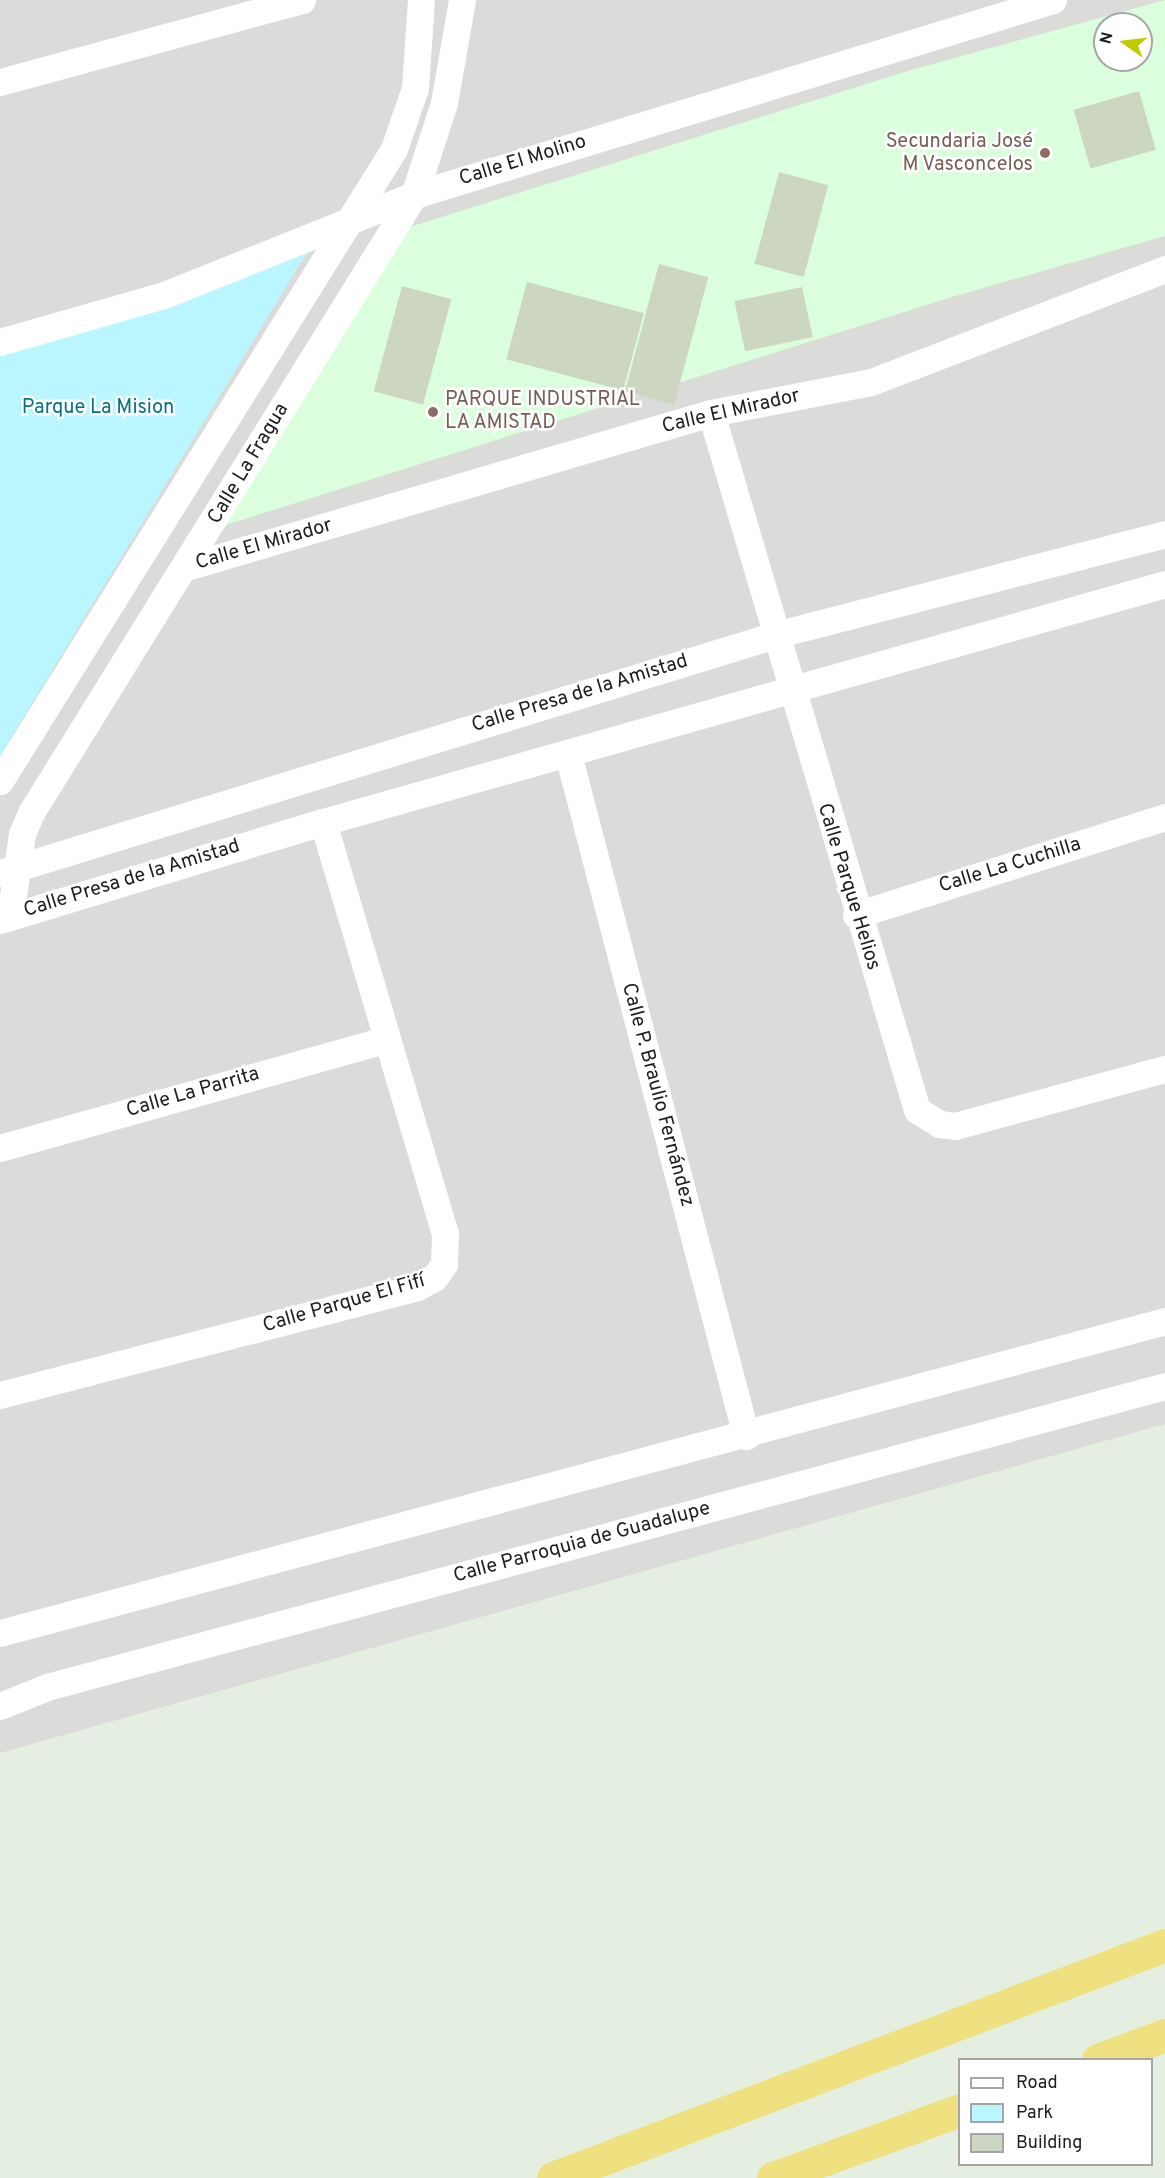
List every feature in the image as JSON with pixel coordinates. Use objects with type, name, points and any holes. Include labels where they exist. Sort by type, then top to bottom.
[{"type":"highway","points":[[553,2178],[1165,1945]]},
{"type":"highway","points":[[1103,2058],[1165,2035]]},
{"type":"highway","points":[[773,2178],[958,2111]]},
{"type":"street","points":[[0,82],[302,0]]},
{"type":"street","points":[[0,781],[345,224],[394,149],[415,88],[421,0]]},
{"type":"street","name":"Calle La Fragua","points":[[5,918],[8,871],[32,811],[186,567],[414,195],[449,83],[462,0]]},
{"type":"street","name":"Calle El Molino","points":[[0,342],[164,296],[414,195],[1053,0]]},
{"type":"street","name":"Calle El Mirador","points":[[186,567],[711,413],[871,382],[1021,320],[1165,269]]},
{"type":"street","name":"Calle Parque Helios","points":[[711,413],[856,915],[917,1110],[927,1119],[955,1126],[1165,1069]]},
{"type":"street","name":"Calle Presa de la Amistad","points":[[8,871],[775,635],[1165,534]]},
{"type":"street","name":"Calle Presa de la Amistad","points":[[5,918],[323,822],[1165,584]]},
{"type":"street","name":"Calle P. Braulio Fernández","points":[[568,754],[746,1436]]},
{"type":"street","name":"Calle La Cuchilla","points":[[856,915],[1165,817]]},
{"type":"street","name":"Calle Parque El Fifí","points":[[0,1395],[434,1278],[444,1264],[445,1234],[323,822]]},
{"type":"street","name":"Calle La Parrita","points":[[0,1148],[387,1039]]},
{"type":"street","points":[[0,1633],[746,1436],[1165,1321]]},
{"type":"street","name":"Calle Parroquia de Guadalupe","points":[[0,1706],[47,1686],[1165,1386]]},
{"type":"shaded area","points":[[0,0],[1165,0],[1165,1424],[0,1753]]},
{"type":"shaded area","name":"PARQUE INDUSTRIAL LA AMISTAD","points":[[1165,0],[1165,236],[952,297],[216,528],[381,236],[911,70],[1093,20],[1093,72],[1153,72],[1153,12],[1121,12]]},
{"type":"green space","name":"Parque La Mision","points":[[308,251],[0,756],[0,332]]},
{"type":"building","points":[[1139,91],[1156,150],[1090,168],[1074,110]]},
{"type":"building","points":[[779,172],[828,185],[804,277],[754,264]]},
{"type":"building","points":[[659,264],[708,277],[674,405],[625,392]]},
{"type":"building","points":[[527,282],[644,313],[623,391],[506,359]]},
{"type":"building","points":[[402,286],[451,299],[423,404],[374,391]]},
{"type":"building","points":[[802,287],[813,337],[745,351],[735,301]]},
{"type":"place","name":"Secundaria José M Vasconcelos","points":[[1045,153]]},
{"type":"place","name":"PARQUE INDUSTRIAL LA AMISTAD","points":[[433,412]]}]
